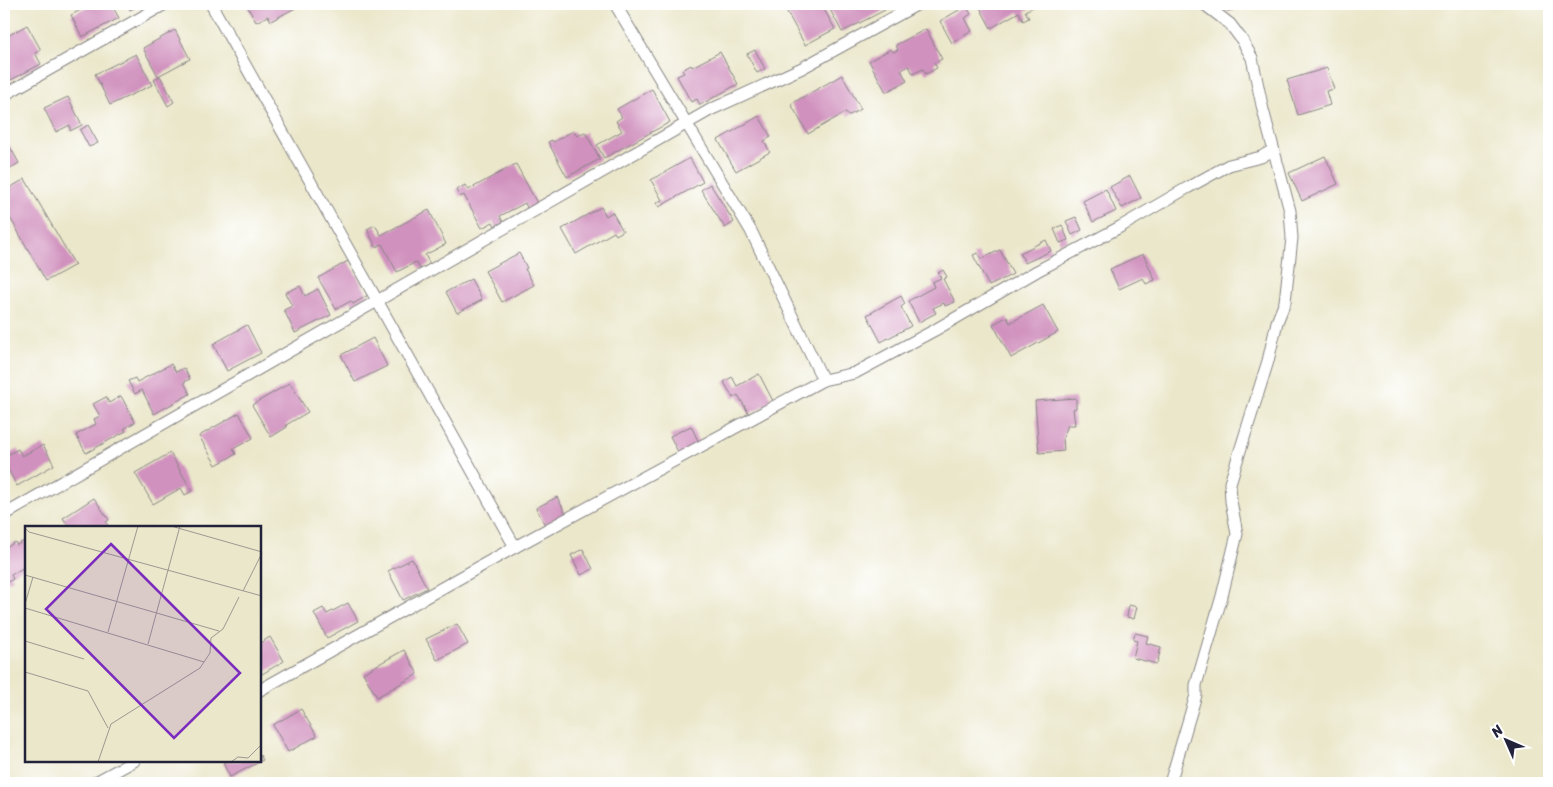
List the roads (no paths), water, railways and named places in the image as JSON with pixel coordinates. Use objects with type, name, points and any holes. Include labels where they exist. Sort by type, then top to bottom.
[{"type":"street","points":[[4,95],[165,4]]},
{"type":"street","points":[[211,4],[515,547]]},
{"type":"street","points":[[615,4],[751,231],[823,380]]},
{"type":"street","points":[[4,515],[710,110],[802,68],[918,4]]},
{"type":"street","points":[[1170,783],[1196,695],[1196,685],[1222,596],[1237,534],[1231,502],[1230,483],[1268,361],[1276,322],[1285,302],[1292,238],[1290,211],[1273,150],[1252,58],[1230,24],[1204,4]]},
{"type":"street","points":[[261,689],[515,547],[823,380],[855,373],[935,330],[1037,271],[1120,227],[1195,183],[1229,165],[1261,157],[1273,150]]},
{"type":"street","points":[[94,783],[132,762]]}]
